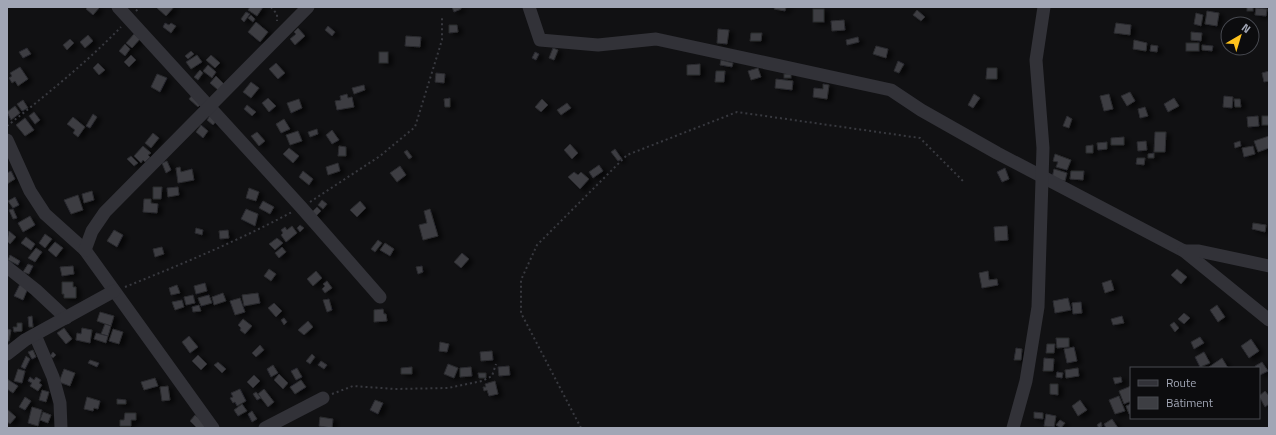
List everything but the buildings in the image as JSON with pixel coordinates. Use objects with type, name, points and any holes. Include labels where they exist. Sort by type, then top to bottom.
[{"type":"street","points":[[118,7],[301,207],[380,297]]},
{"type":"street","points":[[85,250],[92,231],[105,212],[308,7]]},
{"type":"street","points":[[529,7],[540,40],[598,45],[656,39],[891,90],[921,110],[1042,177],[1184,251],[1269,320]]},
{"type":"street","points":[[1013,428],[1026,381],[1038,307],[1039,227],[1043,148],[1036,60],[1044,7]]},
{"type":"street","points":[[7,140],[30,191],[46,214],[85,250],[213,428]]},
{"type":"street","points":[[1184,251],[1199,251],[1269,266]]},
{"type":"street","points":[[7,267],[36,290],[66,318]]},
{"type":"street","points":[[7,354],[35,335],[114,292]]},
{"type":"street","points":[[35,335],[53,377],[60,403],[61,428]]},
{"type":"street","points":[[265,428],[324,398]]},
{"type":"path","points":[[7,126],[102,46],[140,7]]},
{"type":"path","points":[[271,7],[277,14],[278,36]]},
{"type":"path","points":[[114,292],[202,256],[260,229],[301,207],[380,156],[415,127],[442,40],[442,16]]},
{"type":"path","points":[[581,428],[521,313],[522,280],[537,245],[627,155],[737,112],[920,138],[964,182]]},
{"type":"path","points":[[324,398],[353,386],[395,389],[455,387],[482,382],[492,376],[496,364]]}]
